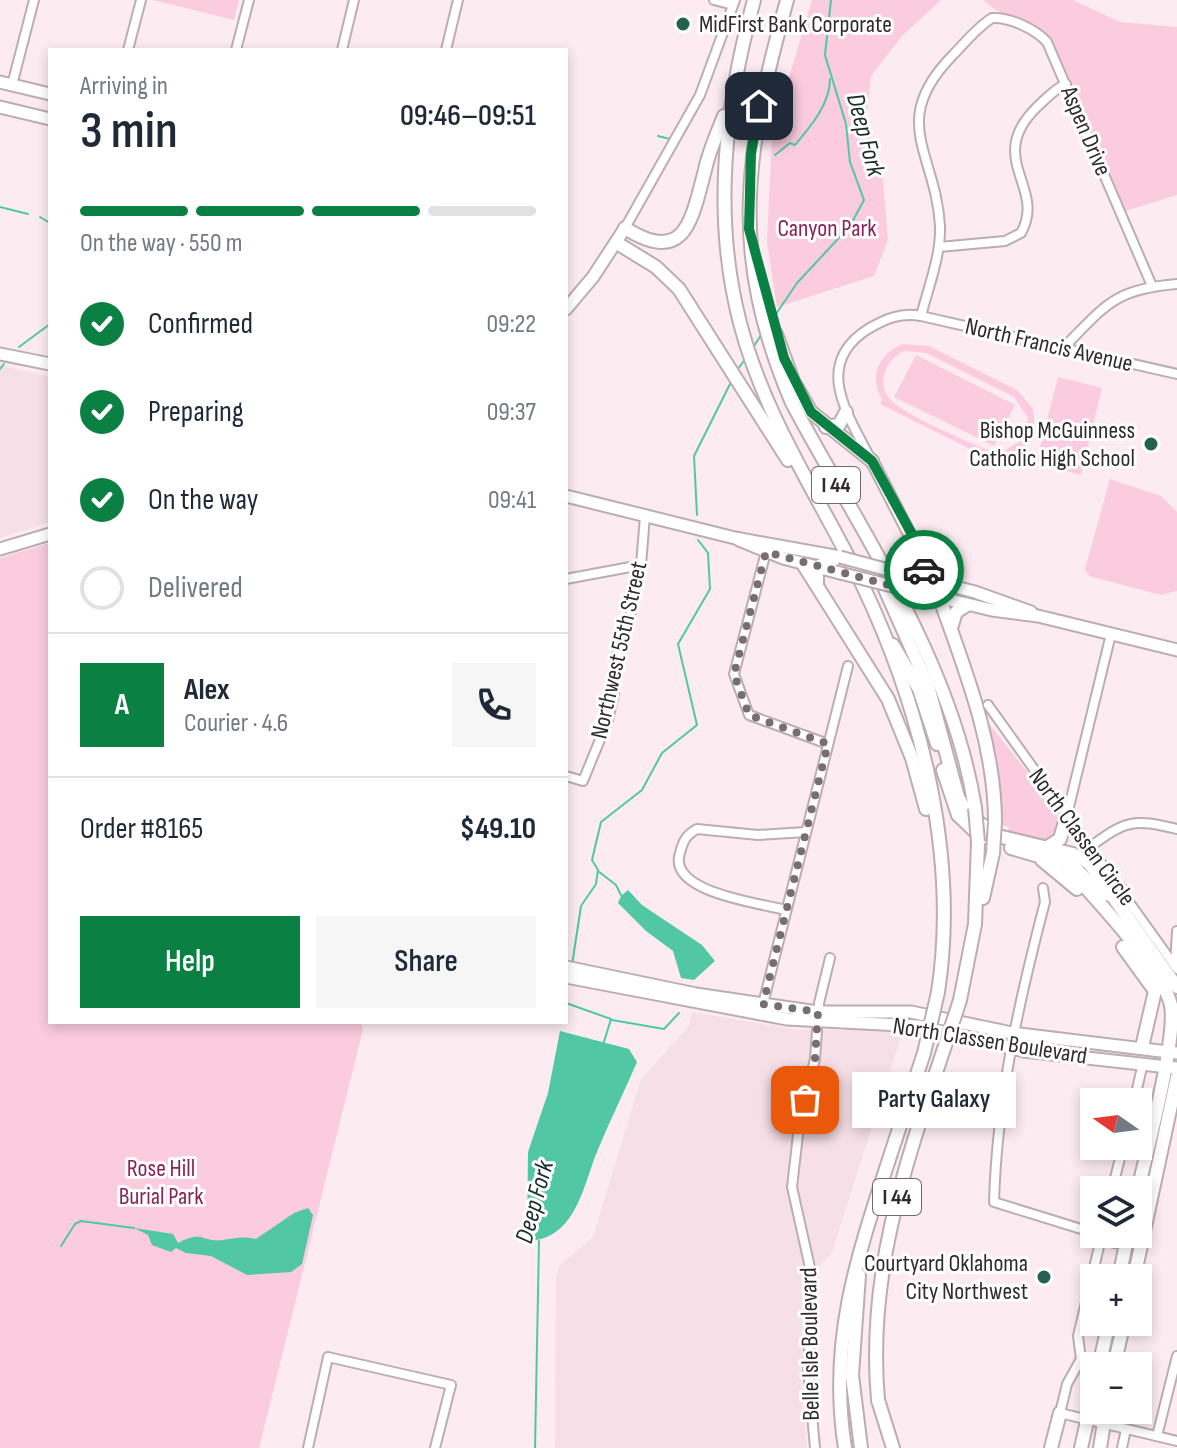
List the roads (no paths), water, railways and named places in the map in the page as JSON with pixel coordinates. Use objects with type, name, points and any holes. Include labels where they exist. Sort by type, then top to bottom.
[{"type":"highway","name":"I 44","points":[[754,0],[731,99],[724,161],[724,212],[740,323],[759,382],[879,622],[915,724],[941,859],[944,927],[938,992],[924,1053],[849,1289],[841,1343],[840,1389],[845,1448]]},
{"type":"highway","name":"I 44","points":[[788,0],[753,134],[749,229],[762,298],[792,403],[936,672],[963,747],[978,842],[975,924],[960,1000],[884,1244],[875,1325],[878,1400],[886,1448]]},
{"type":"highway","points":[[625,228],[657,244],[667,243],[684,232],[731,99]]},
{"type":"highway","points":[[617,243],[656,267],[679,289],[774,442],[811,489]]},
{"type":"highway","points":[[779,359],[804,402],[826,427],[872,461]]},
{"type":"highway","points":[[826,427],[839,425],[846,412]]},
{"type":"highway","points":[[863,534],[928,686],[962,804],[989,833],[1073,854],[1089,863],[1116,892],[1177,986]]},
{"type":"highway","points":[[817,583],[817,567],[835,557]]},
{"type":"highway","points":[[803,564],[899,721],[941,859]]},
{"type":"highway","points":[[934,582],[986,734],[993,778],[993,853],[975,924]]},
{"type":"highway","points":[[950,631],[956,612],[967,605]]},
{"type":"highway","points":[[879,622],[919,689],[948,792],[958,815],[983,839],[1064,863],[1085,875],[1099,893],[1116,892]]},
{"type":"highway","points":[[1046,848],[1060,839],[1067,815]]},
{"type":"highway","points":[[1029,853],[1079,891],[1155,991],[1142,1047]]},
{"type":"highway","points":[[1064,863],[1122,933],[1170,1000],[1174,1020],[1171,1067],[1142,1176]]},
{"type":"highway","points":[[1111,877],[1122,933]]},
{"type":"highway","points":[[1176,967],[1177,986]]},
{"type":"highway","points":[[1137,1264],[1177,1077]]},
{"type":"highway","points":[[1162,1151],[1177,1126]]},
{"type":"highway","points":[[861,1448],[852,1357],[863,1240]]},
{"type":"highway","points":[[878,1400],[893,1448]]},
{"type":"highway","points":[[1051,1448],[1060,1413]]},
{"type":"highway","points":[[1081,1448],[1086,1424]]},
{"type":"highway","points":[[1100,1448],[1104,1424]]},
{"type":"main road","points":[[6,84],[48,94]]},
{"type":"main road","points":[[0,107],[48,119]]},
{"type":"main road","points":[[568,306],[625,228]]},
{"type":"main road","points":[[0,354],[48,364]]},
{"type":"main road","points":[[872,461],[934,582]]},
{"type":"main road","points":[[568,497],[735,538],[835,557],[940,598],[967,605],[1038,616],[1177,650]]},
{"type":"main road","points":[[0,549],[48,535]]},
{"type":"main road","points":[[735,538],[803,564],[903,582],[921,578],[1013,603],[1038,616]]},
{"type":"main road","points":[[921,578],[922,556]]},
{"type":"main road","points":[[903,582],[919,566],[922,556]]},
{"type":"main road","name":"North Classen Boulevard","points":[[568,968],[581,976]]},
{"type":"main road","name":"North Classen Boulevard","points":[[568,977],[581,976],[728,1005],[818,1018],[919,1026],[1009,1048],[1171,1067]]},
{"type":"main road","name":"North Classen Boulevard","points":[[728,1005],[763,1004],[818,1018],[911,1012],[1012,1033],[1173,1052]]},
{"type":"street","points":[[6,84],[34,0]]},
{"type":"street","points":[[129,48],[141,0]]},
{"type":"street","points":[[237,48],[249,0]]},
{"type":"street","points":[[342,48],[354,0]]},
{"type":"street","points":[[446,48],[458,0]]},
{"type":"street","points":[[625,228],[700,95],[734,3],[714,0]]},
{"type":"street","name":"Aspen Drive","points":[[939,247],[937,207],[918,130],[919,105],[934,75],[984,23],[1000,18],[1042,36],[1066,84],[1152,286]]},
{"type":"street","points":[[872,461],[846,412],[838,375],[849,345],[888,319],[907,314],[921,316],[939,247],[1005,241],[1021,233],[1028,216],[1015,157],[1015,138],[1024,120],[1066,84]]},
{"type":"street","points":[[1063,348],[1114,298],[1152,286],[1177,284]]},
{"type":"street","name":"North Francis Avenue","points":[[921,316],[1177,374]]},
{"type":"street","name":"Northwest 55th Street","points":[[568,777],[583,781],[608,720],[614,694],[615,660],[629,620],[641,565],[645,516]]},
{"type":"street","points":[[766,552],[734,674],[749,715],[828,744]]},
{"type":"street","points":[[568,579],[641,565]]},
{"type":"street","points":[[1067,815],[1111,634]]},
{"type":"street","points":[[763,1004],[848,666]]},
{"type":"street","name":"North Classen Circle","points":[[988,705],[1111,877]]},
{"type":"street","points":[[1090,847],[1122,824],[1149,822],[1177,829]]},
{"type":"street","points":[[786,910],[695,886],[680,873],[677,860],[684,840],[697,829],[758,835],[806,832]]},
{"type":"street","points":[[1043,888],[1045,902],[1009,1048],[1006,1099],[996,1141],[994,1202],[1080,1228]]},
{"type":"street","name":"North Classen Circle","points":[[1116,892],[1176,967]]},
{"type":"street","points":[[1155,940],[1165,947],[1170,945],[1177,932]]},
{"type":"street","points":[[1176,967],[1177,932]]},
{"type":"street","name":"Belle Isle Boulevard","points":[[815,1448],[808,1370],[813,1281],[792,1187],[800,1117],[815,1059],[818,1018],[830,958]]},
{"type":"street","points":[[1137,1088],[1143,1063]]},
{"type":"street","points":[[1080,1418],[1060,1413],[1067,1384],[1081,1359],[1078,1336],[1096,1248]]},
{"type":"street","points":[[1157,1436],[1177,1356]]},
{"type":"street","points":[[311,1447],[328,1357],[451,1385],[435,1448]]},
{"type":"street","points":[[1104,1424],[1177,1441]]},
{"type":"street","points":[[1122,1448],[1126,1429]]},
{"type":"water","points":[[628,890],[642,905],[702,945],[715,961],[694,980],[681,978],[673,951],[646,931],[618,903]]},
{"type":"water","points":[[560,1031],[629,1049],[637,1062],[576,1208],[557,1231],[544,1238],[527,1241],[528,1152],[548,1093]]},
{"type":"water","points":[[308,1208],[313,1215],[302,1264],[291,1272],[247,1275],[211,1256],[186,1253],[176,1248],[171,1252],[152,1245],[148,1235],[134,1228],[173,1234],[178,1243],[193,1237],[256,1239],[294,1213]]},
{"type":"waterway","name":"Deep Fork","points":[[770,323],[797,283],[850,226],[864,200],[850,162],[846,124],[825,55],[831,0]]},
{"type":"waterway","points":[[775,155],[790,143],[795,145],[813,122],[827,97],[830,79]]},
{"type":"waterway","points":[[658,136],[670,139]]},
{"type":"waterway","points":[[0,207],[28,214]]},
{"type":"waterway","points":[[40,217],[48,222]]},
{"type":"waterway","points":[[19,347],[48,325]]},
{"type":"waterway","name":"Deep Fork","points":[[754,346],[761,335]]},
{"type":"waterway","name":"Deep Fork","points":[[738,369],[746,358]]},
{"type":"waterway","points":[[0,369],[4,364]]},
{"type":"waterway","name":"Deep Fork","points":[[697,515],[694,456],[731,382]]},
{"type":"waterway","name":"Deep Fork","points":[[572,965],[581,906],[596,884],[598,870],[592,860],[601,822],[642,790],[662,753],[697,725],[678,644],[710,589],[708,553],[698,540]]},
{"type":"waterway","points":[[598,871],[616,885],[621,895]]},
{"type":"waterway","name":"Deep Fork","points":[[568,1004],[611,1019],[603,1045]]},
{"type":"waterway","points":[[612,1020],[664,1029],[679,1013]]},
{"type":"waterway","points":[[61,1246],[75,1224],[81,1221],[134,1228]]},
{"type":"waterway","name":"Deep Fork","points":[[535,1448],[539,1241]]},
{"type":"place","name":"MidFirst Bank Corporate","points":[[683,24]]},
{"type":"place","name":"Bishop McGuinness Catholic High School","points":[[1151,444]]},
{"type":"place","name":"Party Galaxy","points":[[805,1100]]},
{"type":"place","name":"Courtyard Oklahoma City Northwest","points":[[1044,1277]]},
{"type":"park label","name":"Canyon Park","points":[[827,228]]},
{"type":"park label","name":"Rose Hill Burial Park","points":[[161,1182]]}]
